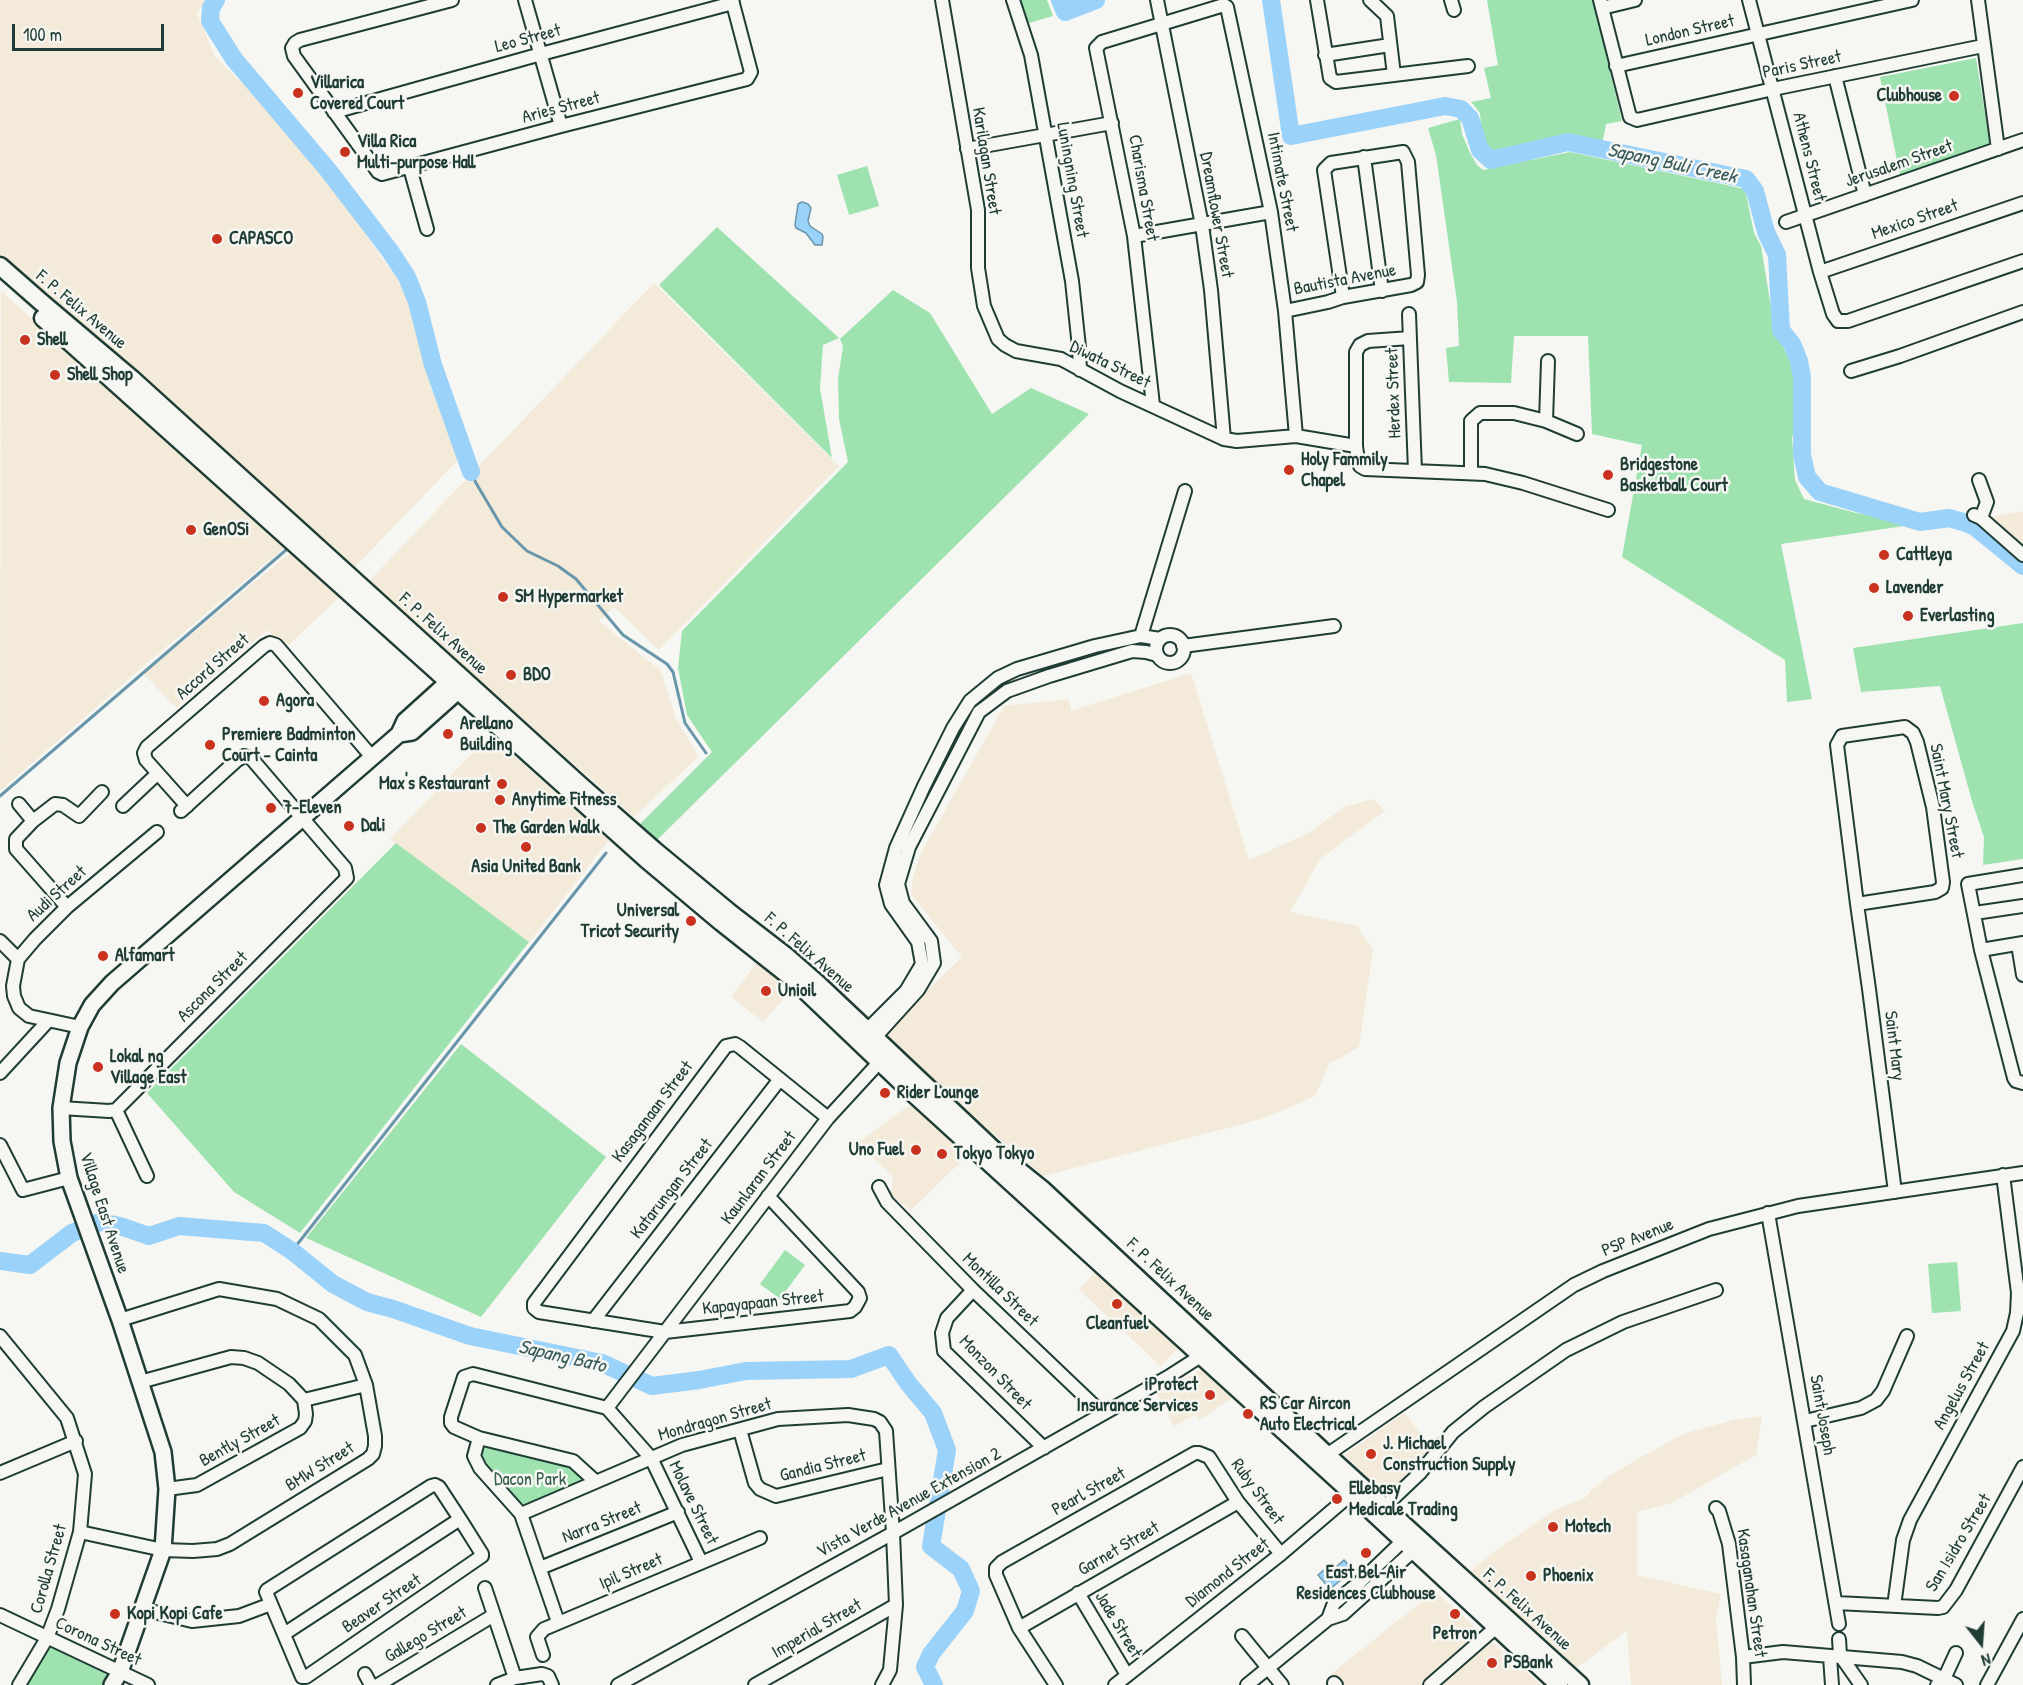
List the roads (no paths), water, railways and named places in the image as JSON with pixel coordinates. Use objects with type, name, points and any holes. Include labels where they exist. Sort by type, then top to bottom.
[{"type":"main road","name":"F. P. Felix Avenue","points":[[0,266],[131,378],[654,866],[866,1039],[1357,1489],[1410,1541],[1501,1623],[1580,1685]]},
{"type":"main road","name":"F. P. Felix Avenue","points":[[0,280],[458,682]]},
{"type":"main road","name":"F. P. Felix Avenue","points":[[1501,1623],[1559,1685]]},
{"type":"street","points":[[334,112],[294,56],[292,48],[295,43],[452,0]]},
{"type":"street","points":[[525,0],[561,126]]},
{"type":"street","name":"Karilagan Street","points":[[942,0],[978,210],[978,268],[984,306],[998,339],[1016,351]]},
{"type":"street","name":"Luningning Street","points":[[1013,0],[1031,55],[1072,281],[1080,370]]},
{"type":"street","name":"Dreamflower Street","points":[[1157,0],[1202,225],[1211,290],[1224,439]]},
{"type":"street","points":[[1317,0],[1330,78],[1336,82],[1468,66]]},
{"type":"street","points":[[1370,0],[1386,14],[1394,75]]},
{"type":"street","points":[[1616,66],[1601,4],[1635,0]]},
{"type":"street","name":"Athens Street","points":[[1749,0],[1820,272],[1833,314],[1838,321],[1848,321],[2023,261]]},
{"type":"street","name":"London Street","points":[[1616,66],[1912,0]]},
{"type":"street","points":[[1978,0],[1998,149]]},
{"type":"street","name":"Leo Street","points":[[334,112],[733,2]]},
{"type":"street","name":"Aries Street","points":[[334,112],[378,172],[388,174],[561,126],[747,79],[751,72],[733,2]]},
{"type":"street","name":"Intimate Street","points":[[1161,24],[1219,6],[1227,7],[1271,212],[1285,311],[1296,436]]},
{"type":"street","name":"Charisma Street","points":[[1153,405],[1134,236],[1096,48],[1102,42],[1161,24]]},
{"type":"street","points":[[1326,55],[1390,45]]},
{"type":"street","name":"Paris Street","points":[[1616,66],[1630,117],[1637,120],[1773,89],[1983,46]]},
{"type":"street","points":[[1835,76],[1865,195]]},
{"type":"street","points":[[967,149],[1112,123]]},
{"type":"street","name":"Jerusalem Street","points":[[1786,222],[2023,140]]},
{"type":"street","name":"Bautista Avenue","points":[[1285,311],[1417,282],[1408,162],[1403,152],[1398,151],[1364,157]]},
{"type":"street","points":[[1343,297],[1324,174],[1331,163],[1364,157],[1382,291]]},
{"type":"street","points":[[410,168],[427,229]]},
{"type":"street","name":"Mexico Street","points":[[1820,272],[2023,203]]},
{"type":"street","points":[[1134,236],[1271,212]]},
{"type":"street","points":[[1851,371],[2023,312]]},
{"type":"street","name":"Herdex Street","points":[[1409,314],[1415,471]]},
{"type":"street","points":[[1410,338],[1368,341],[1360,345],[1356,352],[1356,446],[1360,466],[1365,469],[1472,472],[1523,483],[1608,510]]},
{"type":"street","name":"Diwata Street","points":[[1016,351],[1060,359],[1120,391],[1224,439]]},
{"type":"street","points":[[1546,421],[1548,361]]},
{"type":"street","points":[[1472,472],[1471,421],[1475,415],[1480,413],[1514,413],[1546,421],[1577,434]]},
{"type":"street","points":[[1224,439],[1237,441],[1296,436],[1356,446]]},
{"type":"street","points":[[1979,480],[1987,502],[1977,517],[2023,555]]},
{"type":"street","points":[[1141,636],[1185,491]]},
{"type":"street","points":[[1183,646],[1334,626]]},
{"type":"street","points":[[866,1039],[918,990],[934,963],[931,941],[903,903],[898,884],[909,848],[979,712],[1007,691],[1132,651],[1158,655],[1164,661],[1172,663],[1180,658],[1182,642],[1176,636],[1167,635],[1160,639],[1156,647],[1158,655]]},
{"type":"street","points":[[866,1039],[906,991],[922,964],[918,942],[891,904],[886,885],[897,848],[924,786],[970,700],[998,678],[1028,666],[1095,646],[1141,636],[1160,639]]},
{"type":"street","name":"Accord Street","points":[[303,818],[251,758],[244,756],[236,761],[184,808],[146,760],[144,753],[147,747],[270,643],[276,645],[372,757]]},
{"type":"street","points":[[998,678],[1007,691]]},
{"type":"street","name":"Village East Avenue","points":[[116,1678],[163,1550],[167,1489],[163,1452],[120,1320],[69,1178],[62,1141],[61,1108],[68,1063],[80,1027],[92,1005],[112,983],[399,734],[405,721],[436,701],[458,682]]},
{"type":"street","name":"Saint Mary Street","points":[[1837,745],[1842,736],[1905,727],[1913,733],[1933,807],[1943,882],[1942,888],[1935,892],[1857,904]]},
{"type":"street","name":"Saint Mary","points":[[1837,745],[1894,1192]]},
{"type":"street","points":[[123,806],[157,774]]},
{"type":"street","points":[[924,786],[937,793]]},
{"type":"street","points":[[67,908],[16,849],[16,839],[33,821],[55,804],[63,805],[79,816],[102,792]]},
{"type":"street","points":[[19,804],[33,821]]},
{"type":"street","name":"Ascona Street","points":[[116,1110],[345,881],[348,875],[345,868],[303,818]]},
{"type":"street","name":"Audi Street","points":[[18,959],[67,908],[156,832]]},
{"type":"street","points":[[2020,1082],[2014,1078],[1968,884],[2023,875]]},
{"type":"street","points":[[1975,913],[2023,906]]},
{"type":"street","points":[[0,940],[18,959],[13,986],[14,996],[20,1008],[29,1016],[80,1027]]},
{"type":"street","points":[[1982,950],[2020,943],[2023,975]]},
{"type":"street","points":[[0,1073],[48,1021]]},
{"type":"street","name":"Kasaganaan Street","points":[[534,1303],[726,1047],[735,1044],[740,1047],[828,1118]]},
{"type":"street","name":"Kaunlaran Street","points":[[607,1408],[828,1118],[885,1057]]},
{"type":"street","name":"Katarungan Street","points":[[593,1322],[780,1079]]},
{"type":"street","points":[[61,1108],[116,1110],[147,1176]]},
{"type":"street","points":[[0,1145],[23,1190],[69,1178]]},
{"type":"street","name":"PSP Avenue","points":[[1322,1459],[1574,1285],[1603,1271],[1709,1229],[1798,1206],[2023,1173]]},
{"type":"street","name":"Angelus Street","points":[[1894,1606],[1903,1540],[1910,1520],[2013,1331],[2017,1313],[2019,1252],[2003,1175]]},
{"type":"street","name":"Montilla Street","points":[[879,1187],[887,1202],[974,1290],[1103,1414]]},
{"type":"street","name":"Kapayapaan Street","points":[[534,1303],[539,1312],[665,1332],[850,1311],[855,1308],[860,1298],[858,1292],[768,1196]]},
{"type":"street","name":"Saint Joseph","points":[[1768,1213],[1839,1624]]},
{"type":"street","name":"BMW Street","points":[[80,1532],[163,1550],[217,1549],[230,1544],[369,1460],[373,1454],[375,1436],[366,1385],[355,1355],[319,1320],[277,1299],[219,1289],[120,1320]]},
{"type":"street","name":"Monzon Street","points":[[974,1290],[947,1318],[942,1332],[944,1351],[1044,1448]]},
{"type":"street","points":[[1380,1511],[1420,1473],[1453,1432],[1484,1407],[1566,1350],[1623,1322],[1716,1290]]},
{"type":"street","name":"Corolla Street","points":[[0,1336],[68,1418],[85,1474],[80,1532],[58,1610],[47,1638],[19,1685]]},
{"type":"street","points":[[1804,1421],[1862,1408],[1876,1400],[1883,1391],[1907,1336]]},
{"type":"street","name":"Vista Verde Avenue Extension 2","points":[[618,1685],[929,1513],[1208,1352]]},
{"type":"street","points":[[140,1382],[231,1357],[244,1358],[258,1363],[289,1384],[304,1400],[366,1385]]},
{"type":"street","points":[[595,1481],[573,1461],[479,1438],[454,1427],[451,1417],[464,1377],[473,1374],[607,1408]]},
{"type":"street","name":"Bently Street","points":[[167,1489],[197,1485],[300,1428],[305,1421],[306,1414],[304,1400]]},
{"type":"street","name":"Molave Street","points":[[607,1408],[651,1458],[701,1562]]},
{"type":"street","name":"Mondragon Street","points":[[521,1514],[682,1445],[778,1419],[848,1415],[874,1419],[880,1422],[886,1431],[896,1605],[890,1670],[882,1685]]},
{"type":"street","name":"Gandia Street","points":[[740,1430],[755,1483],[760,1490],[776,1496],[888,1468]]},
{"type":"street","points":[[479,1438],[474,1456],[480,1468],[521,1514],[558,1622]]},
{"type":"street","points":[[0,1473],[76,1441]]},
{"type":"street","name":"Pearl Street","points":[[1019,1628],[996,1575],[996,1568],[1002,1562],[1195,1454],[1203,1454]]},
{"type":"street","name":"Ruby Street","points":[[1203,1454],[1209,1457],[1238,1502],[1281,1554]]},
{"type":"street","name":"San Isidro Street","points":[[1836,1603],[1938,1608],[1947,1603],[2023,1467]]},
{"type":"street","name":"Beaver Street","points":[[431,1486],[439,1487],[460,1519],[483,1554],[482,1556],[306,1677],[301,1676],[266,1592],[268,1589],[431,1486]]},
{"type":"street","name":"Diamond Street","points":[[1115,1685],[1281,1554],[1357,1489]]},
{"type":"street","name":"Garnet Street","points":[[1019,1628],[1238,1502]]},
{"type":"street","name":"Kasaganahan Street","points":[[1716,1508],[1719,1511],[1729,1544],[1743,1657],[1744,1685]]},
{"type":"street","name":"Narra Street","points":[[540,1568],[678,1512]]},
{"type":"street","name":"Beaver Street","points":[[284,1634],[460,1519]]},
{"type":"street","name":"Ipil Street","points":[[543,1655],[537,1637],[544,1629],[760,1538]]},
{"type":"street","points":[[1247,1685],[1328,1619],[1334,1603],[1410,1541]]},
{"type":"street","name":"Gallego Street","points":[[484,1588],[515,1678]]},
{"type":"street","name":"Jade Street","points":[[1078,1593],[1127,1675]]},
{"type":"street","points":[[142,1609],[192,1621],[239,1616],[271,1604]]},
{"type":"street","name":"Imperial Street","points":[[755,1685],[896,1605]]},
{"type":"street","name":"Gallego Street","points":[[378,1685],[494,1615]]},
{"type":"street","name":"Corona Street","points":[[0,1616],[47,1638],[116,1678],[148,1685]]},
{"type":"street","points":[[1987,1685],[2023,1619]]},
{"type":"street","points":[[1430,1685],[1501,1623]]},
{"type":"street","points":[[1019,1628],[1056,1685]]},
{"type":"street","points":[[1242,1636],[1282,1685]]},
{"type":"street","points":[[1839,1639],[1839,1651],[1861,1685]]},
{"type":"street","points":[[1743,1657],[1783,1652],[1902,1662],[1917,1666],[1940,1682],[1956,1685]]},
{"type":"street","points":[[1940,1682],[1956,1653]]},
{"type":"street","points":[[1830,1657],[1832,1685]]},
{"type":"street","points":[[497,1685],[515,1678],[545,1675],[548,1676],[552,1685]]},
{"type":"water","points":[[802,202],[811,208],[808,221],[810,226],[822,234],[822,245],[815,245],[806,233],[796,228],[798,204]]},
{"type":"water","points":[[1344,1560],[1353,1570],[1330,1589],[1318,1575],[1332,1563],[1336,1567]]},
{"type":"waterway","points":[[216,0],[211,8],[210,21],[234,59],[328,170],[407,277],[417,302],[433,365],[471,472]]},
{"type":"waterway","name":"Sapang Buli Creek","points":[[1060,0],[1065,12],[1096,0]]},
{"type":"waterway","name":"Sapang Buli Creek","points":[[1271,0],[1291,136],[1445,106],[1461,109],[1470,118],[1480,150],[1491,160],[1568,142],[1746,179],[1755,191],[1766,232],[1777,255],[1781,330],[1792,344],[1799,361],[1802,377],[1802,455],[1807,477],[1820,492],[1920,522],[1949,518],[1963,522],[1975,527],[2023,566]]},
{"type":"waterway","points":[[471,472],[502,527],[527,551],[558,566],[576,579],[623,635],[667,664],[673,672],[685,723],[706,753]]},
{"type":"waterway","points":[[0,796],[286,550]]},
{"type":"waterway","points":[[292,1251],[606,853]]},
{"type":"waterway","name":"Sapang Bato","points":[[0,1261],[30,1265],[72,1233],[100,1222],[149,1236],[179,1226],[264,1233],[292,1251],[333,1284],[367,1302],[470,1336],[602,1363],[652,1386],[746,1371],[851,1369],[889,1355],[933,1413],[947,1450],[931,1546],[961,1569],[971,1591],[965,1611],[931,1654],[925,1667],[934,1685]]},
{"type":"place","name":"Villarica Covered Court","points":[[298,93]]},
{"type":"place","name":"Clubhouse","points":[[1954,96]]},
{"type":"place","name":"Villa Rica Multi-purpose Hall","points":[[345,152]]},
{"type":"place","name":"CAPASCO","points":[[217,239]]},
{"type":"place","name":"Shell","points":[[25,340]]},
{"type":"place","name":"Shell Shop","points":[[55,375]]},
{"type":"place","name":"Holy Fammily Chapel","points":[[1289,470]]},
{"type":"place","name":"Bridgestone Basketball Court","points":[[1608,475]]},
{"type":"place","name":"GenOSi","points":[[191,530]]},
{"type":"place","name":"Cattleya","points":[[1884,555]]},
{"type":"place","name":"Lavender","points":[[1874,588]]},
{"type":"place","name":"SM Hypermarket","points":[[503,597]]},
{"type":"place","name":"Everlasting","points":[[1908,616]]},
{"type":"place","name":"BDO","points":[[511,675]]},
{"type":"place","name":"Agora","points":[[264,701]]},
{"type":"place","name":"Arellano Building","points":[[448,734]]},
{"type":"place","name":"Premiere Badminton Court - Cainta","points":[[210,745]]},
{"type":"place","name":"Max's Restaurant","points":[[502,784]]},
{"type":"place","name":"Anytime Fitness","points":[[500,800]]},
{"type":"place","name":"7-Eleven","points":[[271,808]]},
{"type":"place","name":"Dali","points":[[349,826]]},
{"type":"place","name":"The Garden Walk","points":[[481,828]]},
{"type":"place","name":"Asia United Bank","points":[[526,847]]},
{"type":"place","name":"Universal Tricot Security","points":[[691,921]]},
{"type":"place","name":"Alfamart","points":[[103,956]]},
{"type":"place","name":"Unioil","points":[[766,991]]},
{"type":"place","name":"Lokal ng Village East","points":[[98,1067]]},
{"type":"place","name":"Rider Lounge","points":[[885,1093]]},
{"type":"place","name":"Uno Fuel","points":[[916,1150]]},
{"type":"place","name":"Tokyo Tokyo","points":[[942,1154]]},
{"type":"place","name":"Cleanfuel","points":[[1117,1304]]},
{"type":"place","name":"iProtect Insurance Services","points":[[1210,1395]]},
{"type":"place","name":"RS Car Aircon Auto Electrical","points":[[1248,1414]]},
{"type":"place","name":"J. Michael Construction Supply","points":[[1371,1454]]},
{"type":"place","name":"Ellebasy Medicale Trading","points":[[1337,1499]]},
{"type":"place","name":"Motech","points":[[1553,1527]]},
{"type":"place","name":"East Bel-Air Residences Clubhouse","points":[[1366,1553]]},
{"type":"place","name":"Phoenix","points":[[1531,1576]]},
{"type":"place","name":"Kopi Kopi Cafe","points":[[115,1614]]},
{"type":"place","name":"Petron","points":[[1455,1614]]},
{"type":"place","name":"PSBank","points":[[1492,1663]]},
{"type":"park label","name":"Dacon Park","points":[[530,1480]]}]
